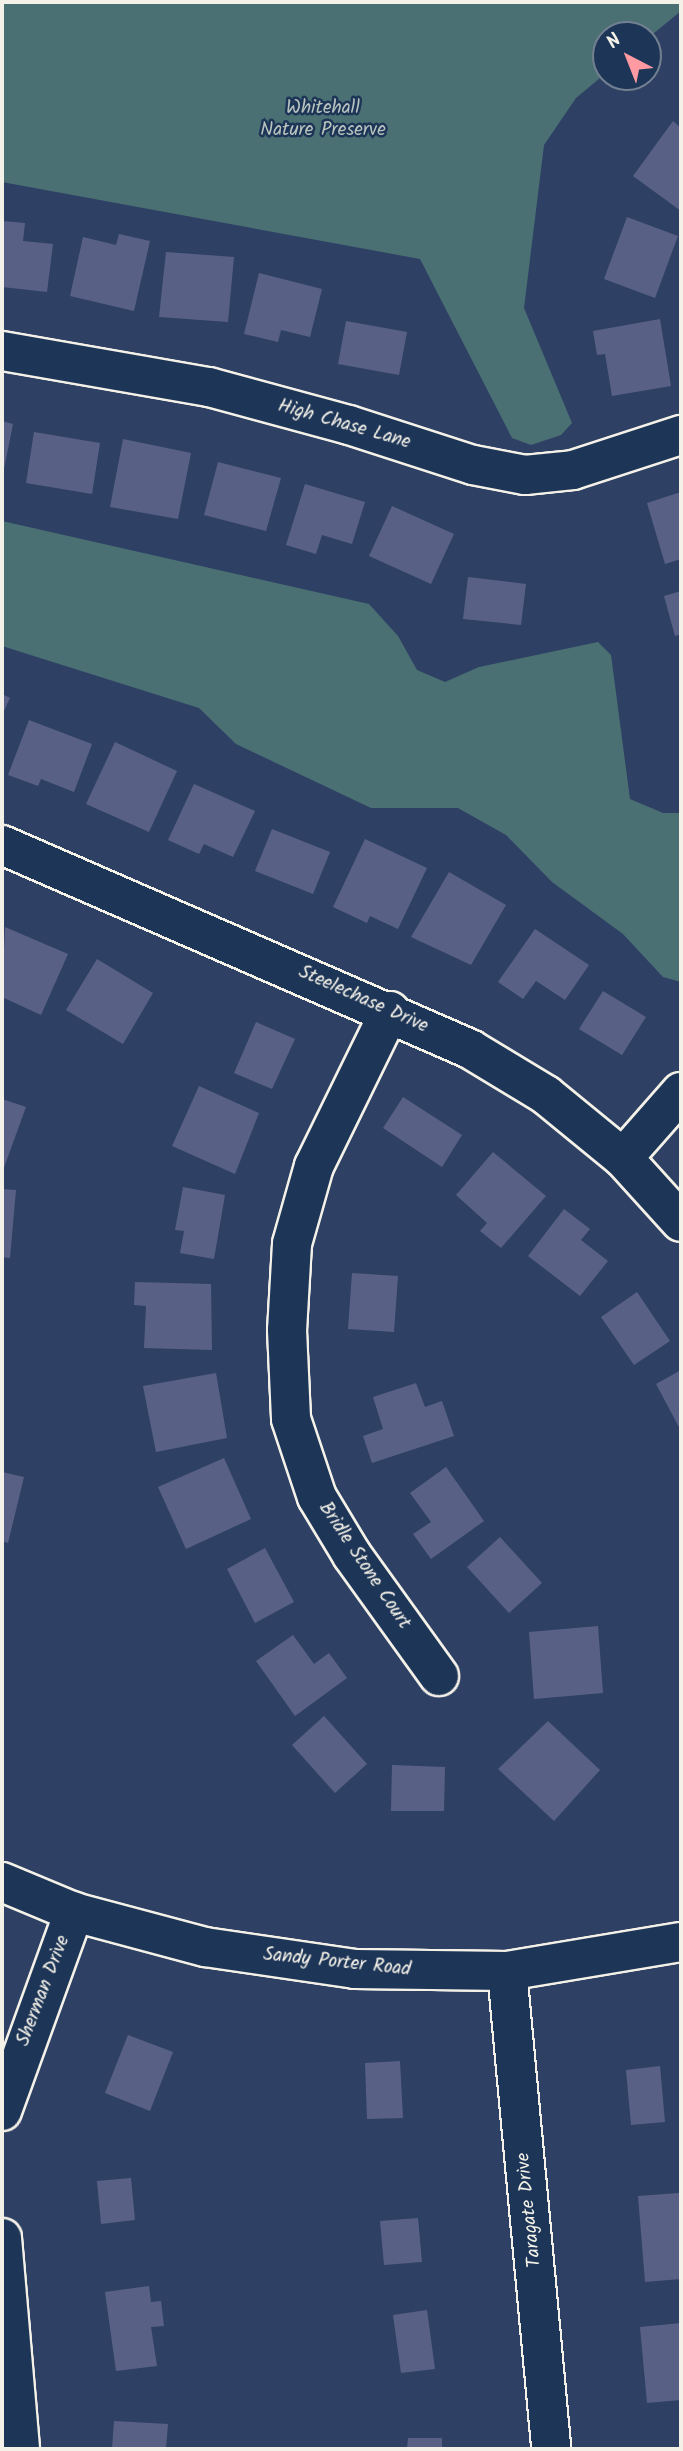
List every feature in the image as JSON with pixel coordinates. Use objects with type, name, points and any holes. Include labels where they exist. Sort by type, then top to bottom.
[{"type":"street","name":"High Chase Lane","points":[[2,351],[209,387],[349,425],[473,465],[525,475],[573,470],[681,435]]},
{"type":"street","name":"Steelechase Drive","points":[[2,845],[390,1011],[470,1049],[546,1095],[623,1158],[681,1222]]},
{"type":"street","name":"Bridle Stone Court","points":[[390,1011],[314,1166],[292,1244],[287,1330],[291,1419],[317,1497],[352,1555],[439,1676]]},
{"type":"street","points":[[623,1158],[681,1092]]},
{"type":"street","name":"Sandy Porter Road","points":[[2,1882],[74,1912],[205,1947],[355,1969],[507,1971],[681,1942]]},
{"type":"street","name":"Sherman Drive","points":[[2,2111],[74,1912]]},
{"type":"street","name":"Taragate Drive","points":[[507,1971],[560,2448]]},
{"type":"street","points":[[2,2238],[20,2449]]},
{"type":"green space","name":"Whitehall Nature Preserve","points":[[2,2],[681,2],[681,11],[662,27],[662,21],[592,21],[592,85],[576,98],[544,145],[524,308],[572,423],[561,435],[531,445],[512,438],[420,259],[2,182]]},
{"type":"green space","points":[[2,521],[369,604],[398,636],[417,670],[445,682],[479,667],[598,642],[611,655],[630,799],[663,813],[681,813],[681,982],[663,977],[623,934],[552,882],[506,835],[458,808],[371,808],[236,744],[199,708],[2,646]]},
{"type":"building","points":[[673,121],[681,128],[681,211],[633,176]]},
{"type":"building","points":[[627,217],[678,236],[655,298],[604,279]]},
{"type":"building","points":[[2,221],[25,223],[23,241],[53,244],[47,292],[2,287]]},
{"type":"building","points":[[119,234],[150,241],[134,311],[70,296],[83,237],[116,245]]},
{"type":"building","points":[[166,252],[234,257],[228,322],[159,317]]},
{"type":"building","points":[[259,273],[322,289],[310,337],[281,330],[278,342],[244,334]]},
{"type":"building","points":[[660,319],[671,386],[612,396],[605,354],[597,355],[593,331]]},
{"type":"building","points":[[346,321],[407,332],[399,375],[338,364]]},
{"type":"building","points":[[2,421],[13,424],[3,474],[2,474]]},
{"type":"building","points":[[34,432],[100,443],[92,494],[26,483]]},
{"type":"building","points":[[123,439],[191,453],[178,519],[110,507]]},
{"type":"building","points":[[218,462],[281,478],[266,531],[204,515]]},
{"type":"building","points":[[305,484],[365,502],[352,544],[322,535],[316,554],[286,545]]},
{"type":"building","points":[[681,492],[681,559],[665,564],[647,503]]},
{"type":"building","points":[[392,506],[454,534],[431,584],[369,556]]},
{"type":"building","points":[[468,577],[526,584],[521,625],[463,619]]},
{"type":"building","points":[[681,591],[681,634],[675,636],[664,596]]},
{"type":"building","points":[[2,694],[10,698],[2,715]]},
{"type":"building","points":[[29,720],[92,744],[74,792],[41,779],[38,786],[8,775]]},
{"type":"building","points":[[115,742],[177,771],[149,832],[86,804]]},
{"type":"building","points":[[194,784],[255,811],[233,857],[204,844],[199,854],[168,840]]},
{"type":"building","points":[[272,829],[330,852],[313,894],[255,871]]},
{"type":"building","points":[[365,839],[427,868],[398,929],[370,916],[367,923],[333,907]]},
{"type":"building","points":[[449,872],[506,905],[471,965],[411,937]]},
{"type":"building","points":[[5,927],[68,954],[41,1015],[2,997]]},
{"type":"building","points":[[535,929],[589,965],[565,1000],[536,981],[523,999],[498,982]]},
{"type":"building","points":[[97,959],[153,993],[123,1044],[66,1010]]},
{"type":"building","points":[[603,991],[646,1017],[622,1055],[579,1029]]},
{"type":"building","points":[[256,1022],[295,1039],[272,1089],[234,1073]]},
{"type":"building","points":[[199,1086],[259,1113],[235,1174],[172,1146]]},
{"type":"building","points":[[403,1097],[462,1135],[442,1167],[383,1128]]},
{"type":"building","points":[[2,1099],[26,1107],[2,1173]]},
{"type":"building","points":[[493,1152],[546,1196],[501,1248],[480,1231],[487,1223],[456,1195]]},
{"type":"building","points":[[183,1187],[225,1195],[214,1259],[180,1253],[184,1231],[175,1230]]},
{"type":"building","points":[[2,1189],[16,1190],[10,1258],[2,1257]]},
{"type":"building","points":[[564,1209],[590,1229],[581,1240],[608,1261],[580,1296],[528,1256]]},
{"type":"building","points":[[352,1273],[398,1276],[394,1332],[348,1329]]},
{"type":"building","points":[[135,1282],[211,1284],[212,1350],[144,1348],[146,1306],[134,1305]]},
{"type":"building","points":[[637,1292],[670,1341],[634,1365],[601,1317]]},
{"type":"building","points":[[681,1370],[681,1431],[656,1384]]},
{"type":"building","points":[[216,1373],[227,1438],[156,1452],[143,1386]]},
{"type":"building","points":[[416,1383],[425,1407],[442,1401],[454,1436],[372,1463],[363,1436],[383,1429],[373,1397]]},
{"type":"building","points":[[224,1458],[251,1519],[186,1549],[158,1487]]},
{"type":"building","points":[[446,1467],[484,1521],[431,1559],[413,1534],[431,1522],[410,1493]]},
{"type":"building","points":[[2,1472],[24,1477],[8,1543],[2,1541]]},
{"type":"building","points":[[500,1537],[542,1583],[509,1613],[467,1567]]},
{"type":"building","points":[[265,1548],[294,1602],[255,1623],[227,1569]]},
{"type":"building","points":[[598,1626],[603,1693],[534,1699],[529,1632]]},
{"type":"building","points":[[293,1635],[314,1664],[329,1653],[347,1678],[295,1716],[256,1661]]},
{"type":"building","points":[[324,1716],[367,1764],[335,1793],[292,1745]]},
{"type":"building","points":[[548,1721],[600,1770],[554,1821],[498,1769]]},
{"type":"building","points":[[392,1765],[445,1767],[444,1811],[391,1811]]},
{"type":"building","points":[[128,2035],[173,2052],[150,2111],[105,2093]]},
{"type":"building","points":[[400,2061],[403,2118],[367,2119],[365,2063]]},
{"type":"building","points":[[660,2066],[665,2122],[631,2125],[626,2070]]},
{"type":"building","points":[[131,2178],[135,2220],[101,2224],[97,2181]]},
{"type":"building","points":[[679,2193],[681,2279],[645,2282],[638,2196]]},
{"type":"building","points":[[418,2218],[422,2262],[384,2265],[380,2221]]},
{"type":"building","points":[[149,2286],[151,2302],[161,2301],[164,2326],[151,2327],[157,2366],[116,2371],[105,2292]]},
{"type":"building","points":[[427,2310],[435,2369],[401,2373],[393,2315]]},
{"type":"building","points":[[681,2323],[681,2400],[647,2403],[640,2327]]},
{"type":"building","points":[[114,2421],[168,2424],[166,2449],[112,2449]]},
{"type":"building","points":[[408,2438],[442,2438],[442,2449],[407,2449]]}]
